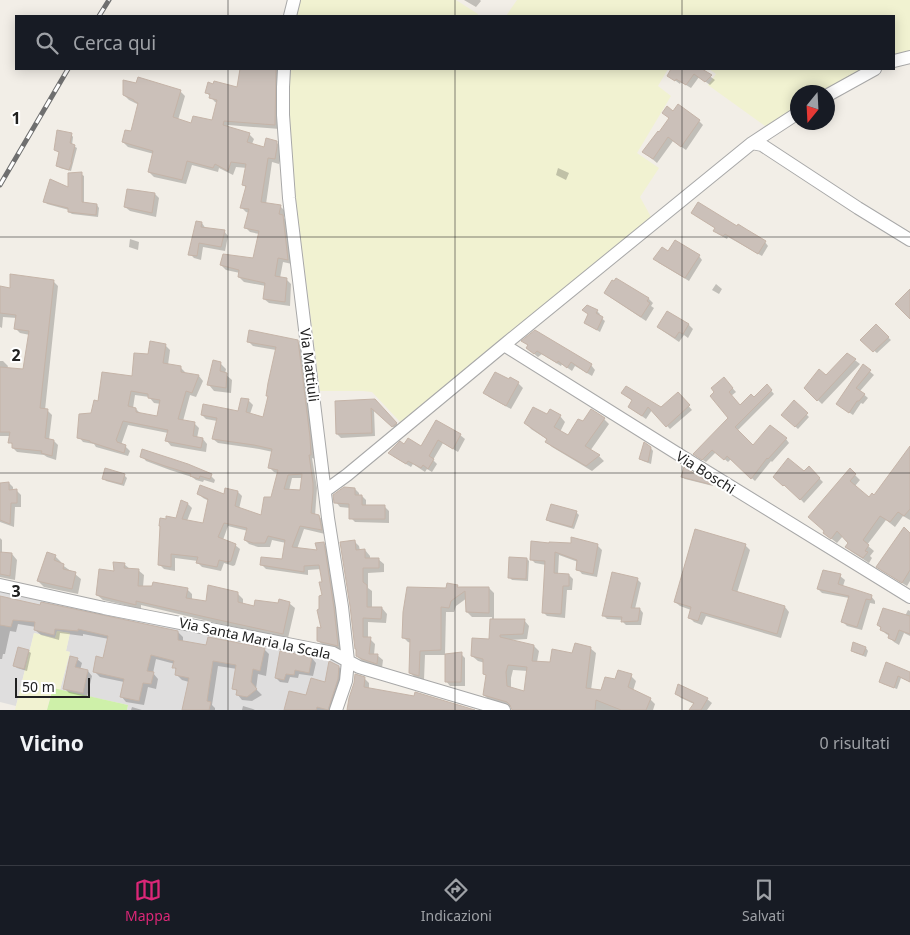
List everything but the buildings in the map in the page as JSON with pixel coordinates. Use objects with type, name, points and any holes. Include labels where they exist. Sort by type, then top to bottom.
[{"type":"street","points":[[290,15],[294,0]]},
{"type":"street","points":[[895,61],[910,57]]},
{"type":"street","name":"Via Mattiuli","points":[[284,70],[283,115],[289,198],[332,548],[342,607],[348,661],[346,681],[336,710]]},
{"type":"street","points":[[835,91],[872,70]]},
{"type":"street","points":[[325,491],[752,143],[790,118]]},
{"type":"street","points":[[752,143],[762,145],[910,240]]},
{"type":"street","name":"Via Boschi","points":[[504,345],[910,597]]},
{"type":"street","name":"Via Santa Maria la Scala","points":[[0,585],[104,608],[333,653],[359,667],[504,710]]},
{"type":"shaded area","points":[[0,592],[312,654],[344,663],[332,710],[127,710],[128,705],[60,690],[70,652],[66,651],[70,633],[57,631],[55,638],[34,633],[16,706],[0,702]]},
{"type":"green space","points":[[300,0],[456,0],[478,14],[478,15],[296,15]]},
{"type":"green space","points":[[517,0],[910,0],[910,51],[895,56],[895,15],[507,15]]},
{"type":"green space","points":[[291,70],[667,70],[658,86],[671,96],[637,153],[659,168],[640,197],[651,217],[402,424],[372,392],[320,391],[295,193],[288,101]]},
{"type":"green space","points":[[710,70],[863,70],[835,86],[790,85],[790,114],[768,128],[708,85],[716,74]]},
{"type":"green space","points":[[57,631],[70,633],[66,651],[70,652],[60,690],[52,688],[47,710],[15,710],[34,633],[55,638]]},
{"type":"green space","points":[[53,688],[128,705],[127,710],[47,710]]},
{"type":"railway","points":[[100,15],[109,0]]},
{"type":"railway","points":[[0,185],[67,70]]}]
